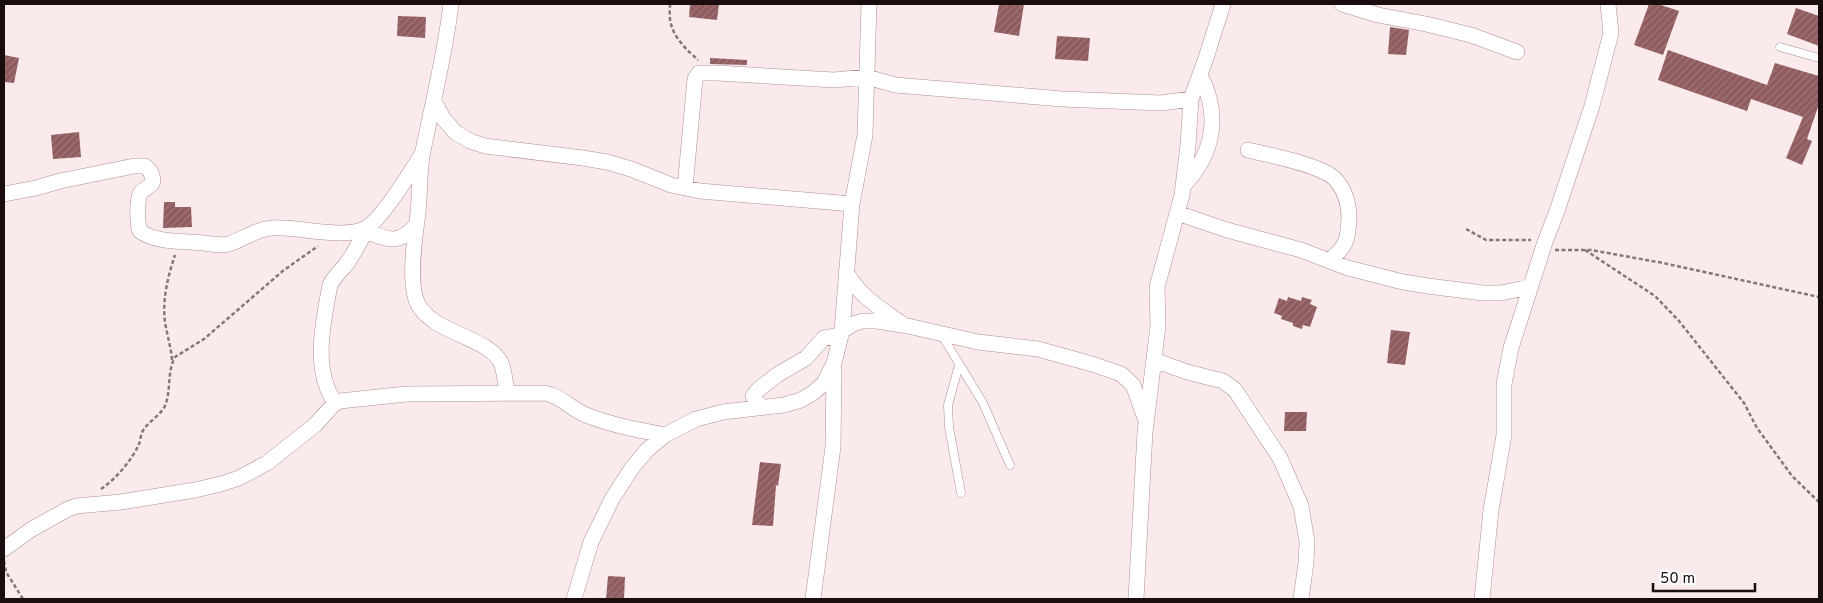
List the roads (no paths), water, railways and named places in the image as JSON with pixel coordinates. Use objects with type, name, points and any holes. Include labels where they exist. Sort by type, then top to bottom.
[{"type":"street","points":[[451,4],[447,36],[423,152],[413,250],[414,290],[418,305],[439,326],[473,341],[491,352],[500,361],[506,393]]},
{"type":"street","points":[[813,599],[833,447],[832,390],[834,363],[841,333],[852,204],[865,135],[869,4]]},
{"type":"street","points":[[1135,597],[1146,422],[1158,326],[1157,287],[1182,188],[1188,145],[1191,99],[1224,4]]},
{"type":"street","points":[[1342,4],[1378,15],[1470,35],[1517,52]]},
{"type":"street","points":[[1482,599],[1491,510],[1504,435],[1504,384],[1511,348],[1592,106],[1611,33],[1608,4]]},
{"type":"street","points":[[685,188],[695,79],[700,73],[834,80],[867,78],[895,85],[1062,99],[1161,103],[1191,99]]},
{"type":"street","points":[[1182,188],[1202,162],[1209,142],[1212,124],[1210,98],[1200,76]]},
{"type":"street","points":[[434,101],[443,118],[454,132],[470,141],[485,146],[607,162],[685,188],[714,193],[852,204]]},
{"type":"street","points":[[1248,150],[1305,165],[1326,173],[1335,179],[1348,200],[1348,234],[1343,249],[1329,261]]},
{"type":"street","points":[[335,404],[330,396],[323,375],[321,360],[321,340],[330,285],[359,245],[367,229],[383,210],[423,152]]},
{"type":"street","points":[[4,194],[134,166],[145,166],[150,170],[153,180],[151,186],[141,193],[139,197],[138,222],[140,231],[145,234],[180,242],[223,245],[260,230],[271,228],[336,233],[367,229],[390,239],[400,238],[410,233],[416,225]]},
{"type":"street","points":[[1177,212],[1226,230],[1301,250],[1371,274],[1428,286],[1484,292],[1501,292],[1530,287]]},
{"type":"street","points":[[846,272],[860,292],[881,310],[904,325]]},
{"type":"street","points":[[761,407],[754,396],[759,389],[776,375],[806,358],[824,338],[841,333],[853,324],[862,321],[904,325],[978,342],[1038,349],[1114,370],[1133,385],[1146,422]]},
{"type":"street","points":[[1154,360],[1187,372],[1223,381],[1235,390],[1280,458],[1301,506],[1307,542],[1301,599]]},
{"type":"street","points":[[574,599],[591,542],[612,499],[632,468],[647,450],[665,435],[696,418],[723,412],[784,405],[801,400],[813,393],[824,383],[834,363]]},
{"type":"street","points":[[4,549],[32,529],[68,509],[87,504],[122,502],[195,490],[239,478],[267,463],[315,425],[335,404],[349,400],[407,394],[550,394],[584,414],[623,426],[665,435]]},
{"type":"lane","points":[[1780,47],[1819,58]]},
{"type":"lane","points":[[940,333],[983,402],[1010,465]]},
{"type":"lane","points":[[959,365],[948,405],[949,427],[961,493]]}]
